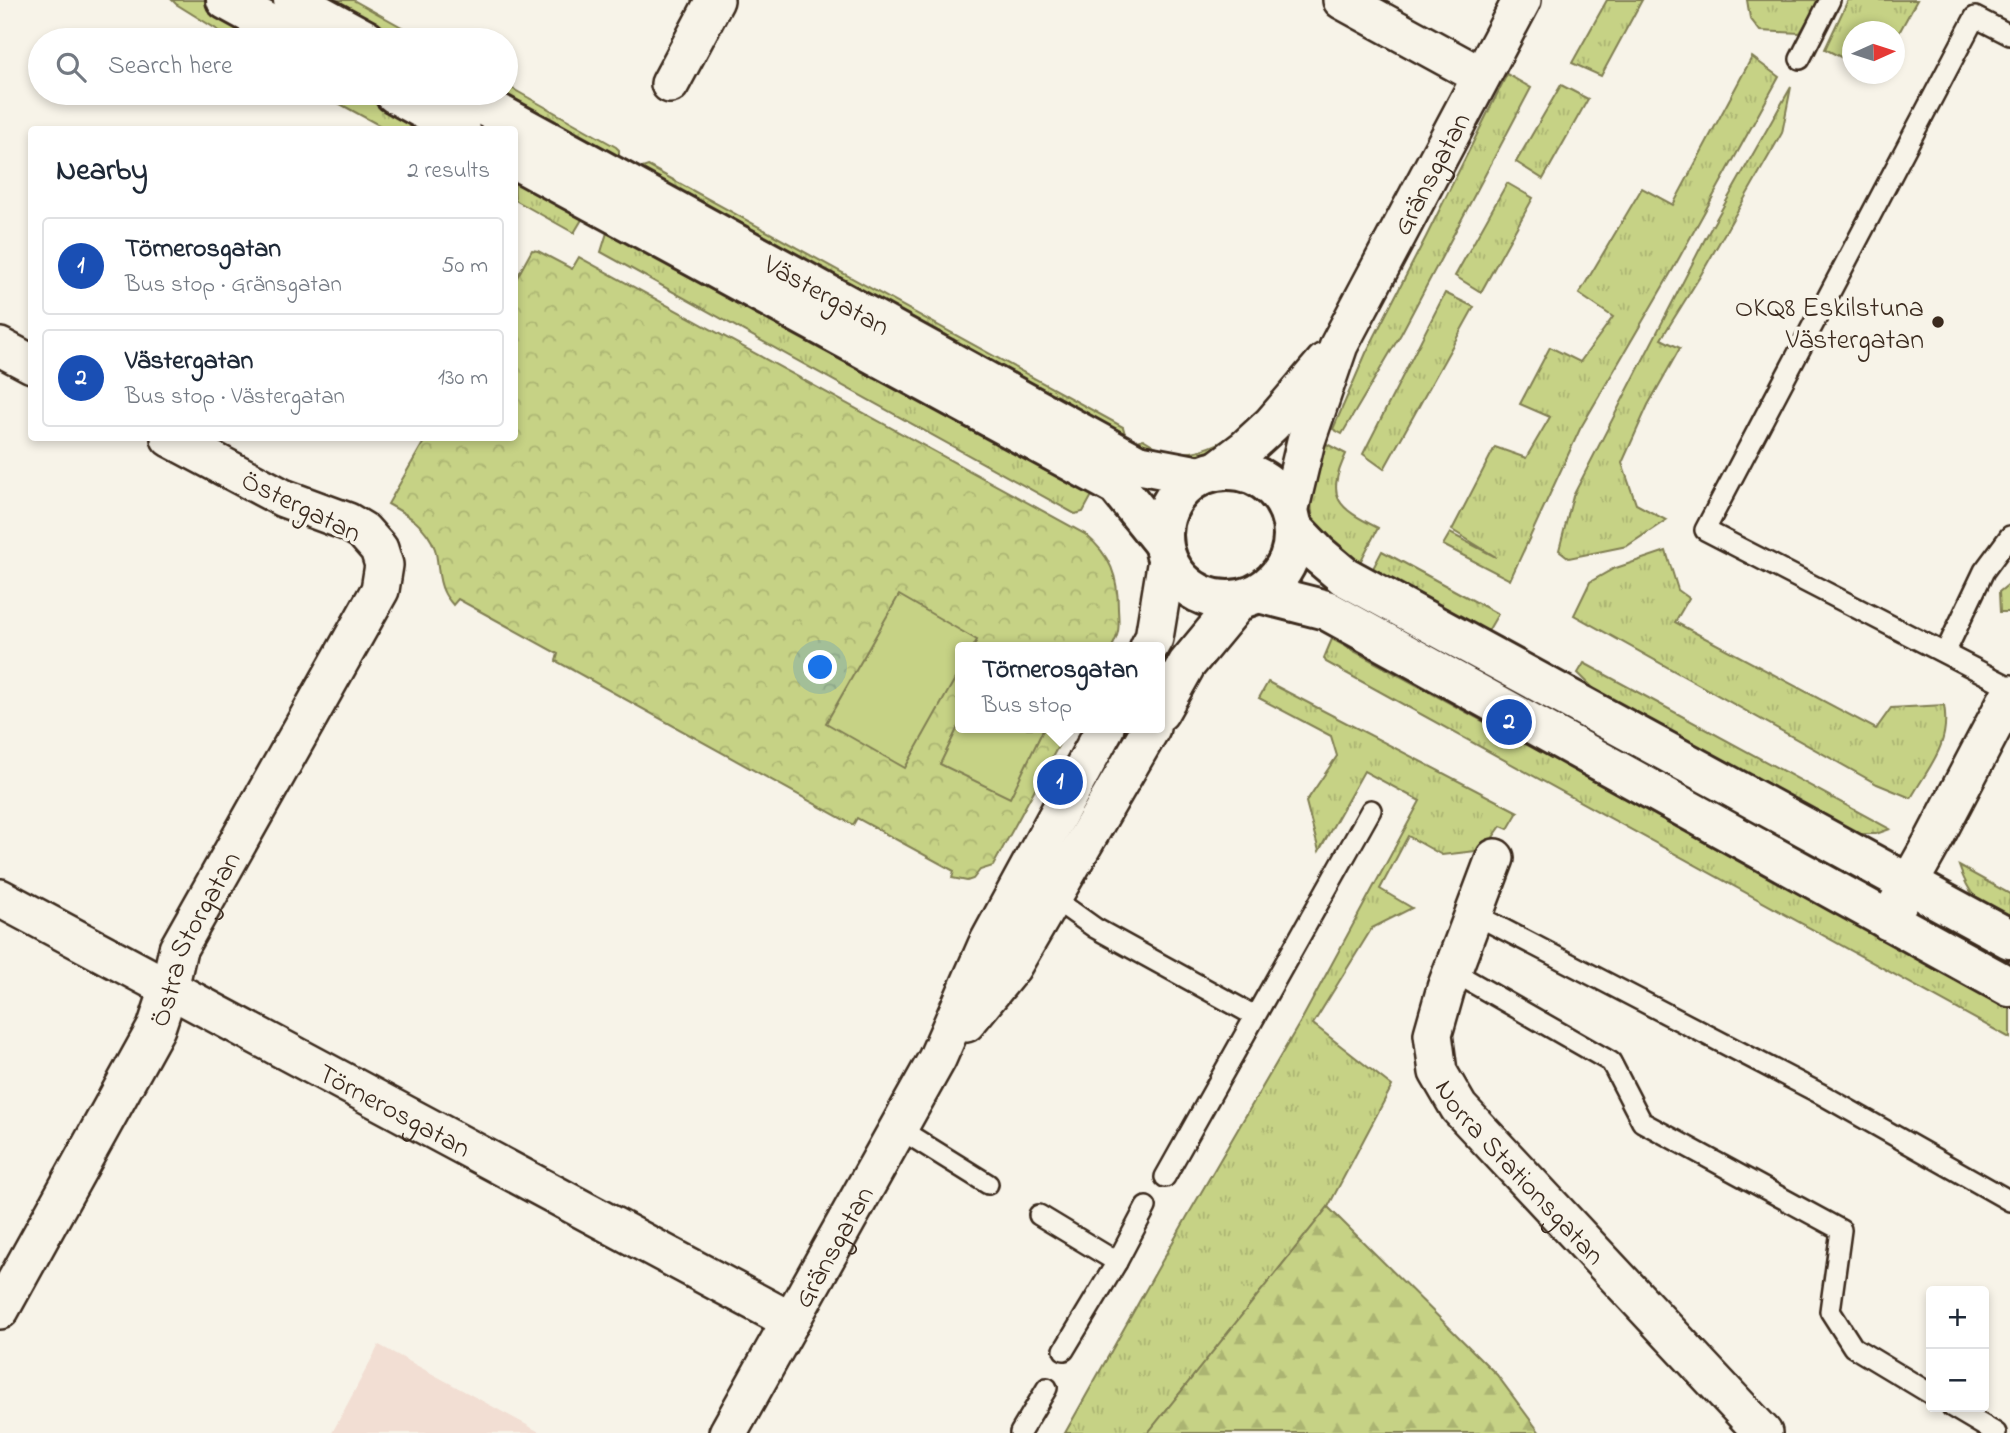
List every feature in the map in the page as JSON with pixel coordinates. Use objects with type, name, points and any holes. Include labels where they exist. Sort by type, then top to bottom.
[{"type":"street","points":[[226,0],[277,28]]},
{"type":"street","points":[[293,0],[344,28]]},
{"type":"street","points":[[670,84],[715,0]]},
{"type":"street","points":[[1342,0],[1481,76]]},
{"type":"street","name":"Gränsgatan","points":[[1291,520],[1306,441],[1339,345],[1522,0]]},
{"type":"street","points":[[416,105],[454,126]]},
{"type":"street","name":"Västergatan","points":[[483,105],[1137,464],[1208,474]]},
{"type":"street","name":"Västergatan","points":[[518,161],[1117,486],[1165,551]]},
{"type":"street","name":"Gränsgatan","points":[[1208,474],[1245,449],[1272,424],[1339,345]]},
{"type":"street","points":[[0,347],[28,362]]},
{"type":"street","name":"Östergatan","points":[[176,441],[283,498],[348,522],[363,531],[379,549],[384,565]]},
{"type":"street","points":[[1152,642],[1165,551],[1165,517],[1170,504],[1179,492],[1208,474],[1229,470],[1254,475],[1279,495],[1291,520],[1318,554],[1344,576],[2010,939]]},
{"type":"street","points":[[1165,703],[1187,664],[1250,597],[1274,582],[1286,567],[1293,547],[1291,520]]},
{"type":"street","points":[[1165,551],[1172,570],[1190,589],[1205,597],[1221,601],[1250,597],[1326,610],[2010,987]]},
{"type":"street","name":"Östra Storgatan","points":[[0,1310],[156,1028],[178,949],[380,590],[384,565]]},
{"type":"street","points":[[1888,920],[2010,695]]},
{"type":"street","name":"Gränsgatan","points":[[728,1433],[937,1059],[987,945],[1102,733]]},
{"type":"street","name":"Gränsgatan","points":[[937,1059],[1012,967],[1147,733]]},
{"type":"street","name":"Norra Stationsgatan","points":[[1495,858],[1452,971],[1433,1034],[1438,1072],[1459,1108],[1763,1433]]},
{"type":"street","name":"Törnerosgatan","points":[[0,898],[791,1321]]},
{"type":"lane","points":[[1800,59],[1830,0]]},
{"type":"lane","points":[[2010,35],[1975,16],[1705,530],[2010,687]]},
{"type":"lane","points":[[1945,653],[1984,571],[2010,536]]},
{"type":"lane","points":[[1165,1177],[1371,810]]},
{"type":"lane","points":[[1053,898],[1095,928],[1255,1016]]},
{"type":"lane","points":[[1474,914],[1821,1094],[2010,1201]]},
{"type":"lane","points":[[1452,971],[1611,1062],[1642,1122],[1841,1230],[1830,1311],[1853,1347],[1926,1391]]},
{"type":"lane","points":[[898,1128],[988,1184]]},
{"type":"lane","points":[[1064,1350],[1117,1262],[1146,1207]]},
{"type":"lane","points":[[1039,1215],[1117,1262]]},
{"type":"lane","points":[[1020,1433],[1047,1388]]},
{"type":"lane","points":[[1960,1412],[1996,1433]]},
{"type":"shaded area","points":[[379,1345],[525,1424],[541,1433],[332,1433]]},
{"type":"green space","points":[[172,0],[212,0],[262,28],[215,28]]},
{"type":"green space","points":[[312,0],[353,0],[403,28],[362,28]]},
{"type":"green space","points":[[1607,0],[1642,0],[1601,76],[1572,63]]},
{"type":"green space","points":[[1747,0],[1819,0],[1800,33],[1760,31],[1750,18]]},
{"type":"green space","points":[[1848,0],[1917,0],[1905,22],[1842,21],[1842,58],[1825,49]]},
{"type":"green space","points":[[1752,57],[1779,77],[1673,269],[1580,429],[1510,580],[1443,545],[1450,533],[1496,557],[1452,530],[1495,447],[1526,458],[1550,417],[1520,404],[1550,347],[1580,362],[1613,317],[1579,294],[1642,188],[1673,205]]},
{"type":"green space","points":[[1507,74],[1531,88],[1401,334],[1342,434],[1333,429],[1366,353]]},
{"type":"green space","points":[[1561,85],[1588,99],[1543,179],[1516,162]]},
{"type":"green space","points":[[1791,87],[1782,133],[1661,339],[1680,348],[1648,405],[1622,463],[1636,504],[1666,520],[1627,546],[1569,558],[1559,550],[1573,496],[1706,237]]},
{"type":"green space","points":[[518,92],[616,147],[619,154],[611,168],[498,105],[518,105]]},
{"type":"green space","points":[[342,105],[399,105],[437,126],[380,126]]},
{"type":"green space","points":[[648,166],[1123,427],[1125,434],[1119,446],[635,182],[642,168]]},
{"type":"green space","points":[[518,172],[587,211],[574,233],[518,202]]},
{"type":"green space","points":[[1507,183],[1533,198],[1481,292],[1455,276]]},
{"type":"green space","points":[[610,223],[1095,490],[1083,512],[1075,514],[601,252]]},
{"type":"green space","points":[[532,250],[572,269],[579,257],[1085,534],[1101,550],[1111,567],[1118,597],[1118,629],[1114,642],[955,642],[955,733],[1065,733],[993,866],[980,870],[973,879],[967,881],[952,878],[954,871],[857,818],[853,825],[556,661],[558,654],[458,599],[453,605],[448,599],[440,582],[432,541],[410,517],[388,504],[424,441],[518,441],[518,276]]},
{"type":"green space","points":[[1445,293],[1474,307],[1384,469],[1363,454]]},
{"type":"green space","points":[[1235,434],[1222,449],[1199,456],[1176,457],[1133,451],[1138,441],[1143,439],[1164,450],[1192,452],[1210,447]]},
{"type":"green space","points":[[1323,442],[1346,454],[1337,481],[1339,500],[1353,514],[1378,528],[1357,568],[1324,539],[1313,519],[1312,486]]},
{"type":"green space","points":[[1382,551],[1498,614],[1488,631],[1460,620],[1370,574]]},
{"type":"green space","points":[[1666,551],[1678,590],[1689,598],[1675,622],[1876,729],[1891,708],[1944,705],[1941,744],[1911,798],[1877,784],[1574,615],[1590,582],[1613,569]]},
{"type":"green space","points":[[2010,583],[2010,612],[2000,612],[1999,592]]},
{"type":"green space","points":[[899,595],[977,640],[955,642],[955,679],[905,768],[826,723]]},
{"type":"green space","points":[[1332,639],[1523,743],[1551,752],[2010,1002],[2010,1038],[1326,662],[1324,658]]},
{"type":"green space","points":[[1584,663],[1890,829],[1876,834],[1850,834],[1601,696],[1578,673]]},
{"type":"green space","points":[[1268,682],[1518,812],[1508,829],[1501,826],[1484,850],[1442,855],[1408,836],[1380,889],[1412,908],[1372,928],[1313,1024],[1392,1086],[1328,1207],[1148,1433],[1065,1433],[1302,1019],[1420,801],[1364,771],[1319,851],[1306,802],[1337,756],[1331,736],[1259,698]]},
{"type":"green space","points":[[955,733],[1042,733],[1010,798],[940,764]]},
{"type":"green space","points":[[1959,866],[2010,894],[2010,924],[1978,901],[1968,887]]},
{"type":"green space","points":[[1328,1207],[1497,1375],[1540,1433],[1148,1433]]},
{"type":"place","name":"OKQ8 Eskilstuna Västergatan","points":[[1938,322]]},
{"type":"place","name":"Västergatan","points":[[1509,722]]},
{"type":"place","name":"Törnerosgatan","points":[[1060,782]]}]
